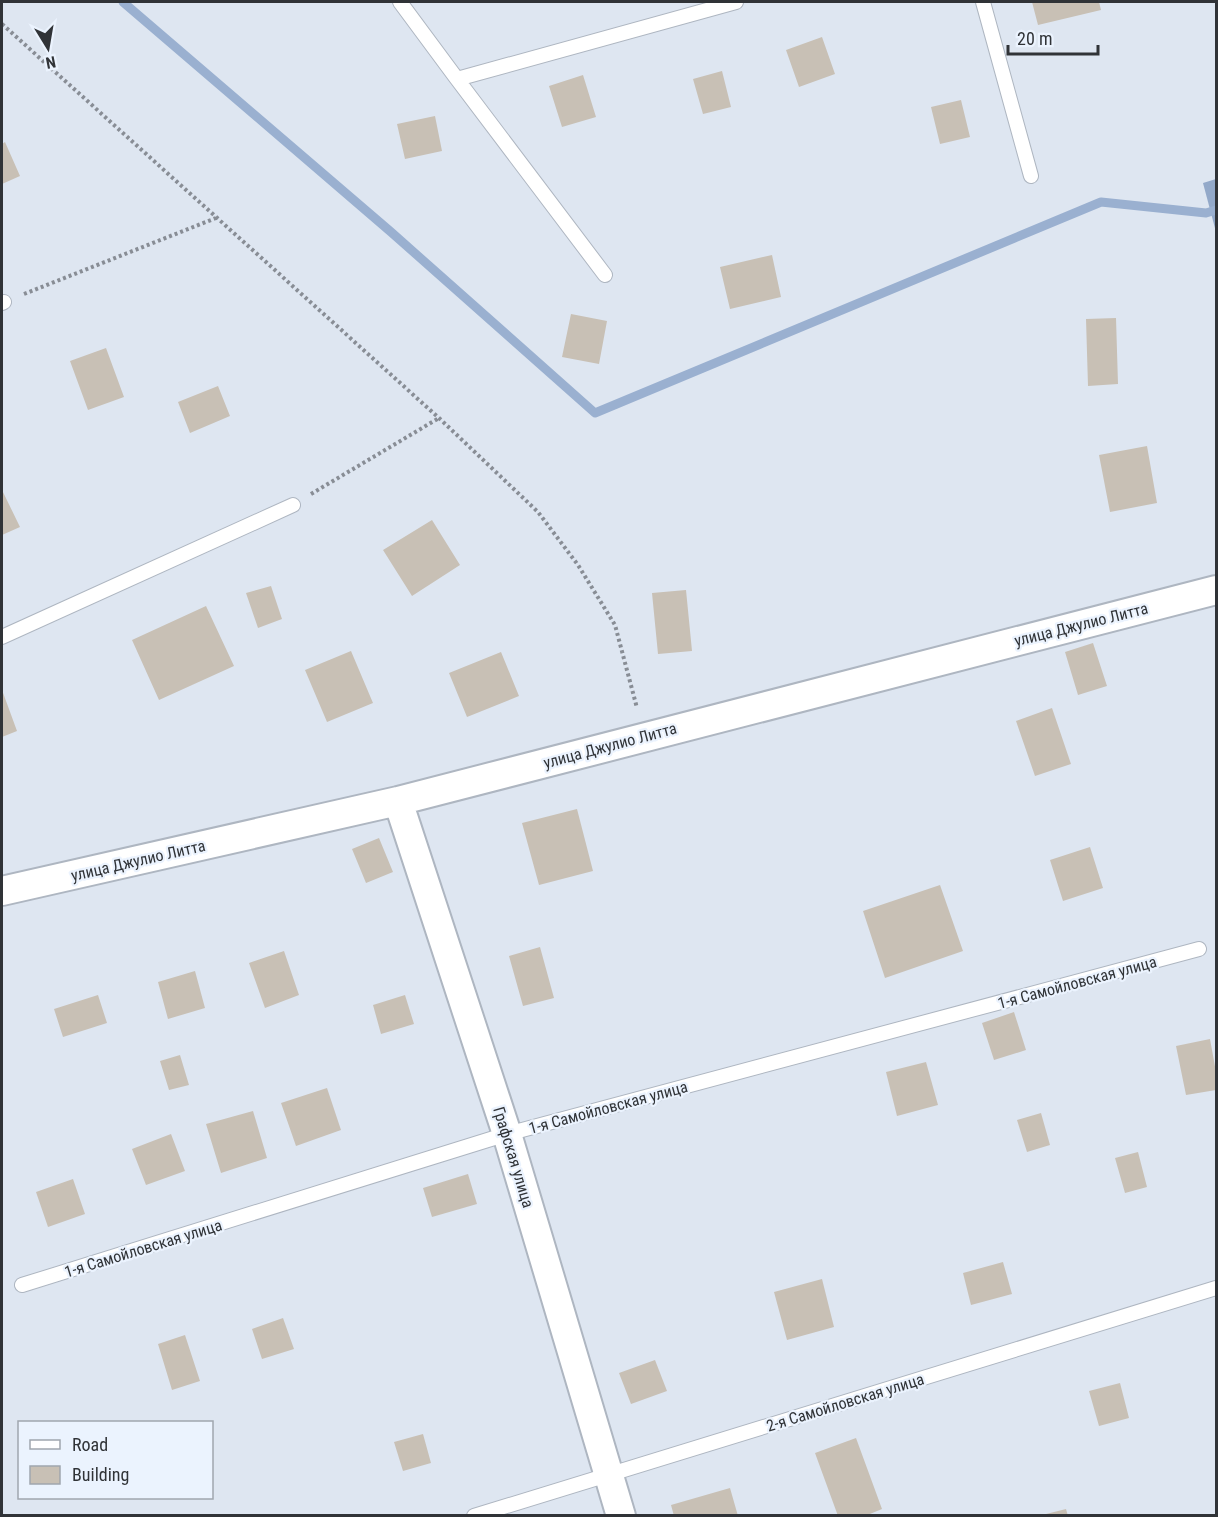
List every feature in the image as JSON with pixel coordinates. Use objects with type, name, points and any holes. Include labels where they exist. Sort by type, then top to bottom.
[{"type":"street","name":"улица Джулио Литта","points":[[2,891],[398,801],[644,735],[1216,590]]},
{"type":"street","name":"Графская улица","points":[[398,801],[507,1134],[621,1515]]},
{"type":"lane","points":[[400,2],[605,275]]},
{"type":"lane","points":[[457,79],[736,2]]},
{"type":"lane","points":[[983,2],[1031,176]]},
{"type":"lane","points":[[2,637],[293,505]]},
{"type":"lane","name":"1-я Самойловская улица","points":[[22,1285],[507,1134],[1199,949]]},
{"type":"lane","name":"2-я Самойловская улица","points":[[474,1515],[1216,1288]]},
{"type":"path","points":[[2,24],[439,418],[538,512],[578,565],[615,625],[644,735]]},
{"type":"path","points":[[3,303],[216,218]]},
{"type":"path","points":[[293,505],[439,418]]},
{"type":"shaded area","points":[[1216,179],[1216,232],[1203,183]]},
{"type":"building","points":[[1032,2],[1099,2],[1101,10],[1038,25]]},
{"type":"building","points":[[822,37],[835,74],[799,87],[786,50]]},
{"type":"building","points":[[722,71],[731,107],[703,114],[693,79]]},
{"type":"building","points":[[583,75],[596,117],[562,127],[549,86]]},
{"type":"building","points":[[961,100],[970,137],[940,144],[931,107]]},
{"type":"building","points":[[435,116],[442,151],[405,159],[397,124]]},
{"type":"building","points":[[5,142],[20,176],[2,184],[2,144]]},
{"type":"building","points":[[772,255],[781,297],[730,309],[720,267]]},
{"type":"building","points":[[571,314],[607,321],[599,364],[562,357]]},
{"type":"building","points":[[1116,318],[1118,384],[1088,386],[1086,319]]},
{"type":"building","points":[[106,348],[124,397],[88,410],[70,361]]},
{"type":"building","points":[[218,386],[230,416],[190,433],[178,402]]},
{"type":"building","points":[[1147,446],[1157,503],[1110,512],[1099,455]]},
{"type":"building","points":[[2,490],[20,527],[2,535]]},
{"type":"building","points":[[432,520],[460,565],[412,596],[383,550]]},
{"type":"building","points":[[271,586],[282,619],[258,628],[246,593]]},
{"type":"building","points":[[686,590],[692,651],[658,654],[652,593]]},
{"type":"building","points":[[206,606],[234,666],[159,700],[132,640]]},
{"type":"building","points":[[1093,643],[1107,686],[1078,695],[1065,652]]},
{"type":"building","points":[[351,651],[373,703],[327,722],[305,670]]},
{"type":"building","points":[[501,652],[519,696],[467,717],[449,673]]},
{"type":"building","points":[[2,690],[17,731],[2,737]]},
{"type":"building","points":[[1052,708],[1071,764],[1035,776],[1016,721]]},
{"type":"building","points":[[577,809],[593,871],[539,885],[522,823]]},
{"type":"building","points":[[379,838],[393,872],[366,883],[352,849]]},
{"type":"building","points":[[1090,847],[1103,888],[1063,901],[1050,860]]},
{"type":"building","points":[[940,885],[963,951],[885,978],[863,911]]},
{"type":"building","points":[[540,947],[554,998],[523,1006],[509,956]]},
{"type":"building","points":[[284,951],[299,995],[265,1008],[249,963]]},
{"type":"building","points":[[195,971],[205,1008],[168,1019],[158,982]]},
{"type":"building","points":[[98,995],[107,1023],[63,1037],[54,1009]]},
{"type":"building","points":[[405,995],[414,1024],[381,1034],[373,1005]]},
{"type":"building","points":[[1014,1012],[1026,1050],[994,1060],[982,1023]]},
{"type":"building","points":[[1210,1039],[1216,1072],[1216,1090],[1186,1095],[1176,1046]]},
{"type":"building","points":[[180,1055],[189,1085],[169,1090],[160,1061]]},
{"type":"building","points":[[926,1062],[938,1105],[897,1116],[886,1072]]},
{"type":"building","points":[[327,1088],[341,1130],[296,1146],[281,1103]]},
{"type":"building","points":[[253,1111],[267,1158],[221,1173],[206,1124]]},
{"type":"building","points":[[1041,1113],[1050,1145],[1027,1152],[1017,1120]]},
{"type":"building","points":[[171,1134],[185,1171],[146,1185],[132,1149]]},
{"type":"building","points":[[1138,1152],[1147,1187],[1125,1193],[1115,1158]]},
{"type":"building","points":[[468,1174],[477,1204],[432,1217],[423,1188]]},
{"type":"building","points":[[73,1179],[85,1214],[48,1227],[36,1192]]},
{"type":"building","points":[[1003,1262],[1012,1294],[971,1305],[963,1273]]},
{"type":"building","points":[[822,1279],[834,1327],[787,1340],[774,1292]]},
{"type":"building","points":[[283,1318],[294,1349],[262,1359],[252,1329]]},
{"type":"building","points":[[185,1335],[200,1381],[172,1390],[158,1344]]},
{"type":"building","points":[[655,1360],[667,1391],[631,1404],[619,1373]]},
{"type":"building","points":[[1120,1383],[1129,1418],[1099,1426],[1089,1391]]},
{"type":"building","points":[[423,1434],[431,1463],[403,1471],[394,1442]]},
{"type":"building","points":[[856,1438],[882,1509],[865,1516],[838,1516],[815,1453]]},
{"type":"building","points":[[730,1488],[738,1516],[674,1516],[671,1505]]},
{"type":"building","points":[[1066,1509],[1068,1516],[1042,1516],[1042,1515]]},
{"type":"waterway","points":[[123,2],[391,232],[595,413],[1101,202],[1206,213],[1216,210]]}]
